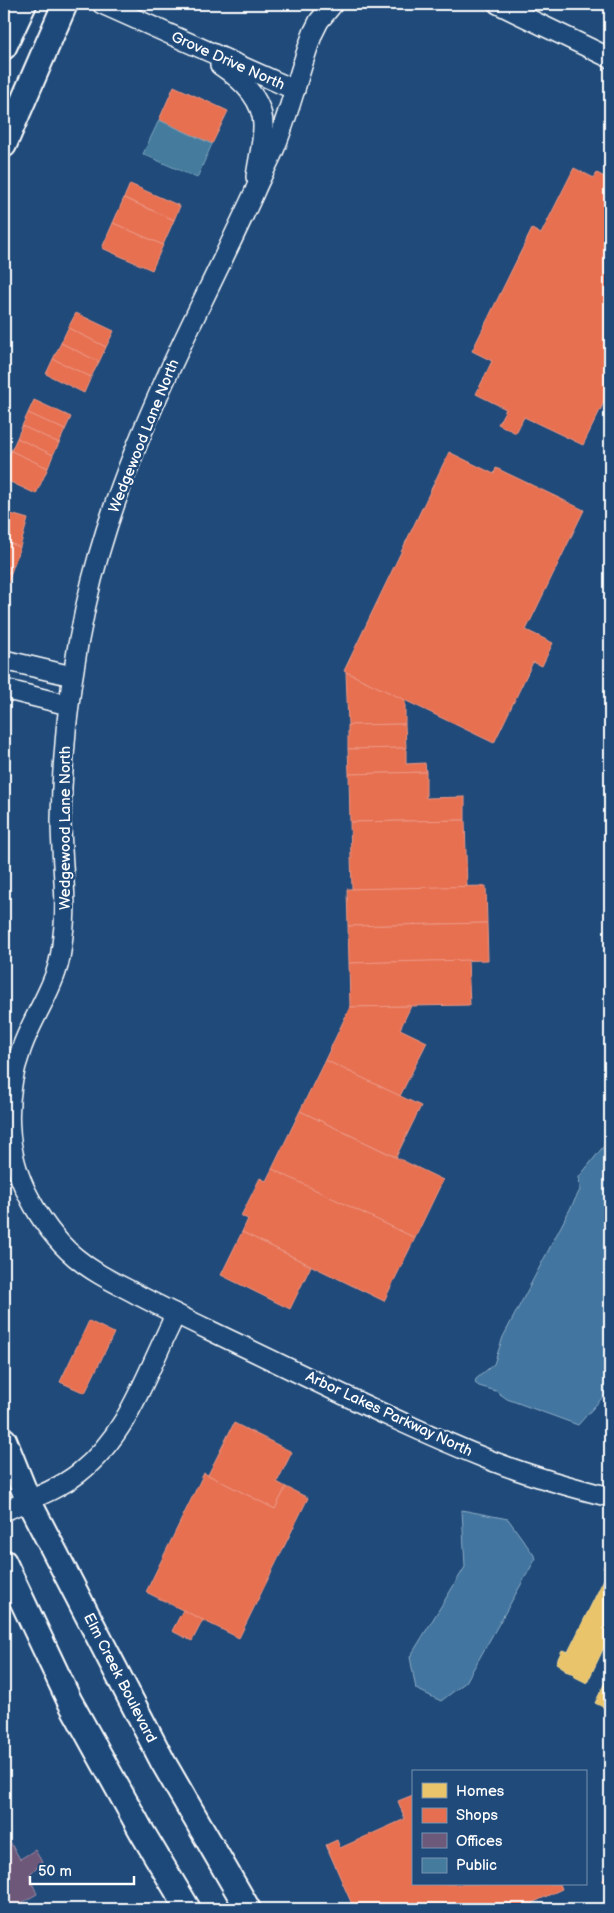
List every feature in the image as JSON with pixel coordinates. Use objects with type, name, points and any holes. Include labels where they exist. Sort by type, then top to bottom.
[{"type":"main road","points":[[4,46],[24,4]]},
{"type":"main road","points":[[4,145],[64,4]]},
{"type":"main road","name":"Elm Creek Boulevard","points":[[4,1440],[28,1500],[163,1762],[248,1909]]},
{"type":"main road","points":[[4,1562],[69,1700],[172,1885],[188,1909]]},
{"type":"main road","points":[[172,1885],[174,1909]]},
{"type":"street","name":"Grove Drive North","points":[[102,4],[295,90],[313,33],[333,4]]},
{"type":"street","points":[[498,4],[610,58]]},
{"type":"street","points":[[188,43],[236,76],[251,92],[258,105],[264,124],[253,194]]},
{"type":"street","name":"Wedgewood Lane North","points":[[174,1313],[102,1276],[76,1258],[64,1247],[29,1198],[12,1150],[10,1112],[12,1080],[21,1048],[57,969],[64,931],[62,776],[68,705],[72,676],[95,568],[117,497],[142,433],[198,308],[245,215],[273,152],[295,90]]},
{"type":"street","points":[[4,660],[72,676]]},
{"type":"street","points":[[4,689],[68,705]]},
{"type":"street","points":[[4,1511],[49,1491],[78,1474],[100,1454],[114,1437],[133,1406],[171,1324],[174,1313]]},
{"type":"street","name":"Arbor Lakes Parkway North","points":[[174,1313],[435,1438],[497,1463],[552,1482],[610,1497]]},
{"type":"water","points":[[607,1142],[610,1142],[610,1389],[578,1425],[507,1399],[496,1391],[475,1383],[476,1379],[494,1364],[503,1337],[580,1190],[579,1177]]},
{"type":"water","points":[[462,1510],[508,1519],[536,1558],[466,1682],[441,1701],[416,1689],[410,1657],[465,1567]]},
{"type":"building: Homes","points":[[610,1554],[610,1635],[587,1683],[573,1676],[574,1674],[565,1671],[556,1663],[562,1650],[568,1652],[608,1571],[603,1568]]},
{"type":"building: Homes","points":[[610,1672],[610,1708],[609,1710],[595,1703]]},
{"type":"building: Shops","points":[[174,86],[228,111],[212,144],[159,120]]},
{"type":"building: Shops","points":[[574,168],[594,178],[597,173],[610,180],[610,400],[606,398],[583,445],[524,417],[516,433],[498,424],[506,409],[476,394],[492,361],[472,351],[532,229],[541,234]]},
{"type":"building: Shops","points":[[130,184],[180,206],[174,220],[124,198]]},
{"type":"building: Shops","points":[[124,198],[174,220],[163,245],[113,223]]},
{"type":"building: Shops","points":[[113,223],[163,245],[152,270],[102,248]]},
{"type":"building: Shops","points":[[76,313],[114,331],[106,347],[68,328]]},
{"type":"building: Shops","points":[[68,328],[106,347],[99,362],[61,343]]},
{"type":"building: Shops","points":[[61,343],[99,362],[91,377],[53,359]]},
{"type":"building: Shops","points":[[53,359],[91,377],[84,393],[46,374]]},
{"type":"building: Shops","points":[[34,400],[71,417],[65,430],[28,413]]},
{"type":"building: Shops","points":[[28,413],[65,430],[59,443],[22,426]]},
{"type":"building: Shops","points":[[22,426],[59,443],[53,455],[17,438]]},
{"type":"building: Shops","points":[[17,438],[53,455],[48,468],[11,451]]},
{"type":"building: Shops","points":[[11,451],[48,468],[36,494],[4,479],[4,467]]},
{"type":"building: Shops","points":[[449,452],[494,474],[496,468],[584,510],[526,630],[553,643],[542,666],[533,662],[494,743],[344,671]]},
{"type":"building: Shops","points":[[4,512],[28,519],[20,547],[4,541]]},
{"type":"building: Shops","points":[[4,541],[20,547],[11,573],[4,571]]},
{"type":"building: Shops","points":[[4,571],[11,573],[4,598]]},
{"type":"building: Shops","points":[[346,672],[405,700],[405,724],[348,725]]},
{"type":"building: Shops","points":[[405,724],[406,748],[348,749],[348,725]]},
{"type":"building: Shops","points":[[406,748],[406,764],[425,763],[426,772],[349,774],[348,749]]},
{"type":"building: Shops","points":[[426,772],[426,798],[465,797],[465,820],[350,822],[349,774]]},
{"type":"building: Shops","points":[[465,820],[467,887],[352,889],[350,822]]},
{"type":"building: Shops","points":[[486,886],[487,923],[348,926],[347,889]]},
{"type":"building: Shops","points":[[487,923],[488,960],[349,963],[348,926]]},
{"type":"building: Shops","points":[[468,960],[470,1005],[350,1007],[349,963]]},
{"type":"building: Shops","points":[[411,1006],[400,1029],[427,1042],[400,1096],[325,1060],[350,1007]]},
{"type":"building: Shops","points":[[325,1060],[421,1106],[396,1157],[300,1111]]},
{"type":"building: Shops","points":[[300,1111],[443,1180],[415,1238],[272,1169]]},
{"type":"building: Shops","points":[[272,1169],[415,1238],[384,1301],[242,1232],[248,1219],[241,1216],[260,1178],[266,1181]]},
{"type":"building: Shops","points":[[242,1232],[311,1266],[290,1309],[221,1275]]},
{"type":"building: Shops","points":[[89,1321],[114,1333],[85,1393],[60,1382]]},
{"type":"building: Shops","points":[[234,1423],[292,1452],[277,1482],[286,1487],[275,1509],[208,1475]]},
{"type":"building: Shops","points":[[204,1473],[275,1509],[286,1487],[308,1498],[239,1638],[146,1592]]},
{"type":"building: Shops","points":[[183,1610],[203,1620],[192,1641],[172,1631]]},
{"type":"building: Shops","points":[[412,1795],[412,1886],[561,1886],[562,1889],[532,1903],[535,1909],[354,1909],[326,1845],[337,1840],[340,1848],[405,1819],[398,1801]]},
{"type":"building: Shops","points":[[610,1866],[610,1884],[603,1881]]},
{"type":"building: Offices","points":[[10,1842],[20,1859],[35,1850],[42,1862],[29,1875],[37,1894],[11,1909],[4,1909],[4,1846]]},
{"type":"building: Public","points":[[159,120],[212,144],[197,178],[143,154]]}]
